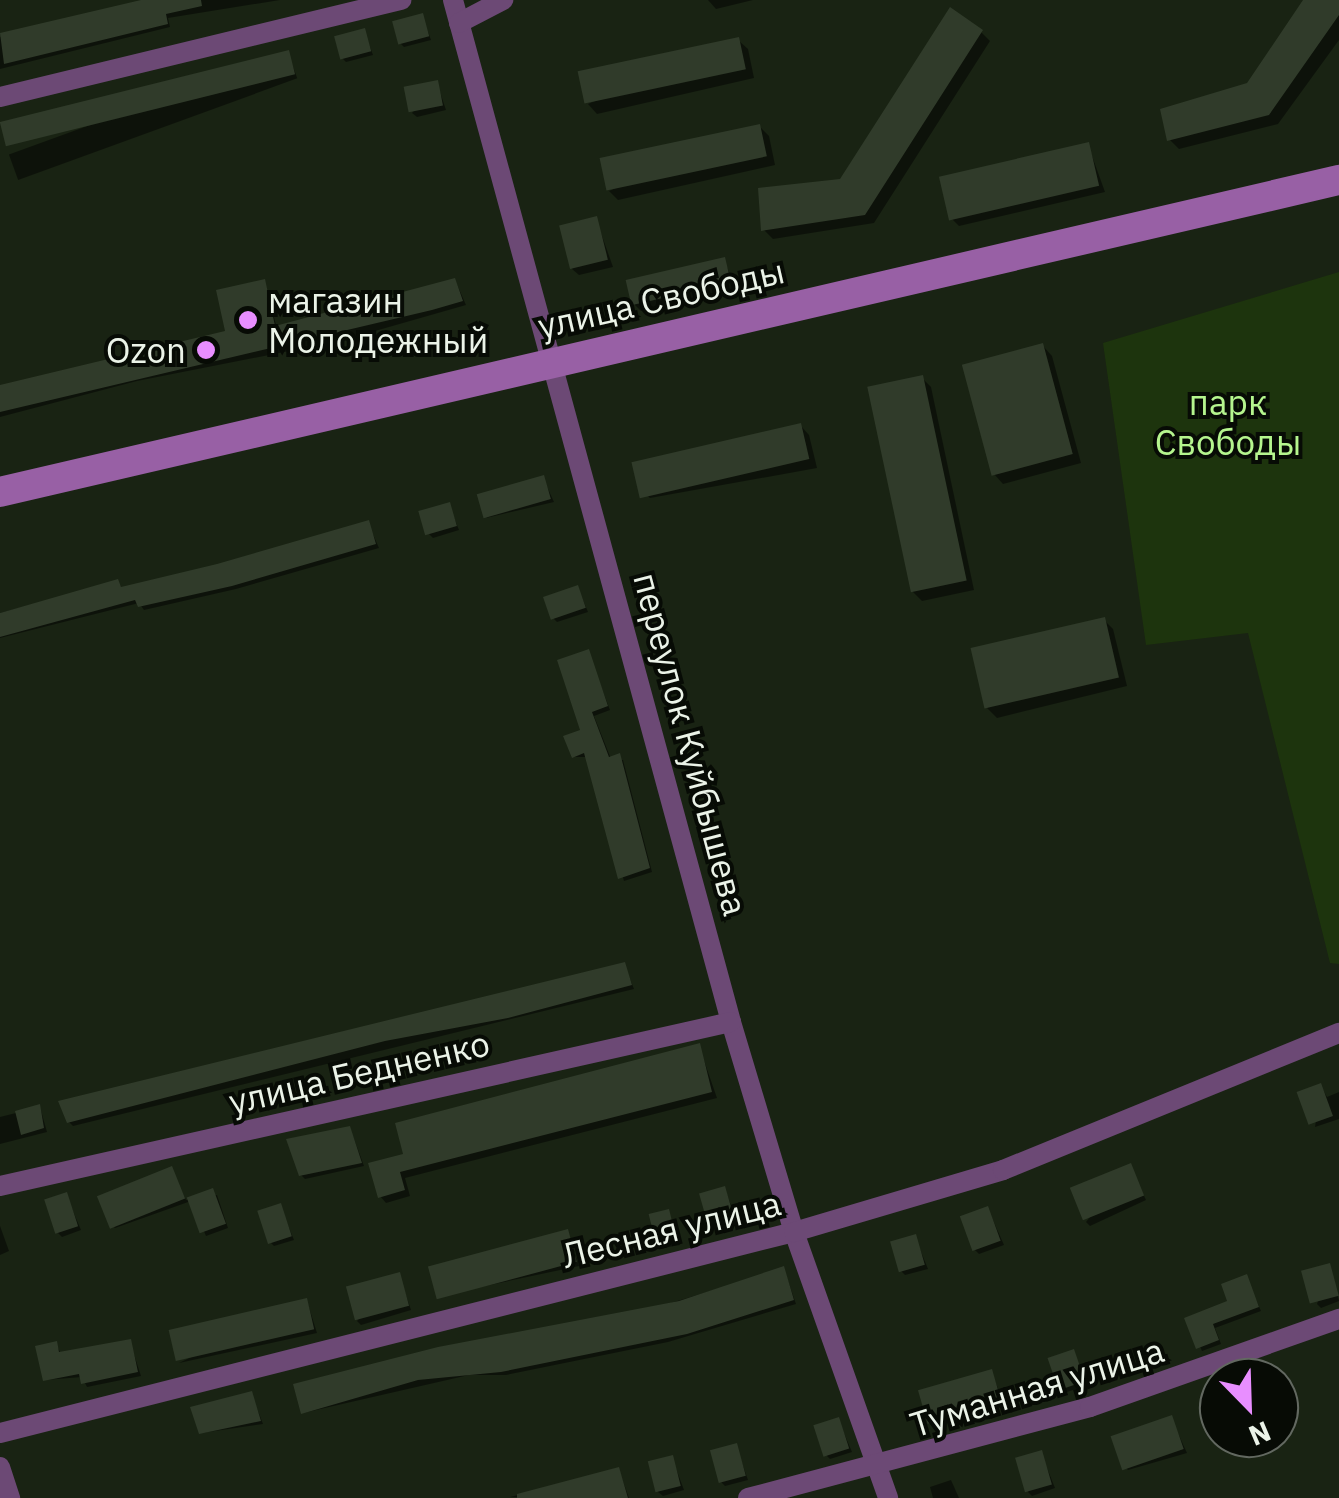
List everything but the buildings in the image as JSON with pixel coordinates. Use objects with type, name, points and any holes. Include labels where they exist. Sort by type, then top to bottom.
[{"type":"main road","name":"улица Свободы","points":[[0,492],[1339,180]]},
{"type":"street","points":[[0,97],[401,0]]},
{"type":"street","name":"переулок Куйбышева","points":[[453,0],[731,1022],[794,1232],[888,1498]]},
{"type":"street","points":[[459,22],[503,0]]},
{"type":"street","name":"улица Бедненко","points":[[0,1186],[731,1022]]},
{"type":"street","name":"Лесная улица","points":[[0,1433],[794,1232],[1003,1170],[1339,1032]]},
{"type":"street","name":"Туманная улица","points":[[748,1498],[877,1468],[1090,1408],[1339,1319]]},
{"type":"street","points":[[0,1468],[10,1498]]},
{"type":"green space","name":"парк Свободы","points":[[1339,272],[1339,964],[1330,963],[1248,633],[1146,645],[1103,343]]},
{"type":"place","name":"магазин Молодежный","points":[[248,320]]},
{"type":"place","name":"Ozon","points":[[206,350]]}]
